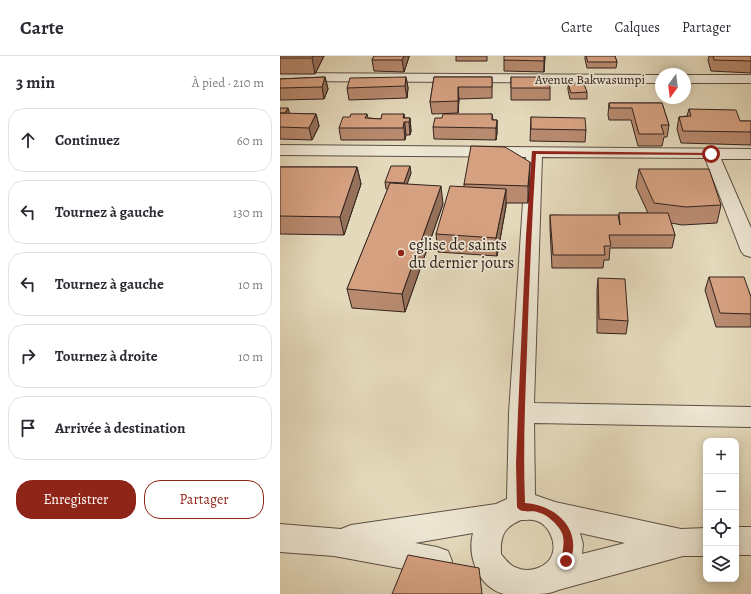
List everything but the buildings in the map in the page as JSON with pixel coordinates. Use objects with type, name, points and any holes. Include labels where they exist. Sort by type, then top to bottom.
[{"type":"street","name":"Avenue Bakwasumpi","points":[[280,77],[655,79]]},
{"type":"street","points":[[691,79],[751,79]]},
{"type":"street","points":[[280,150],[751,154]]},
{"type":"street","points":[[534,152],[528,236],[520,464],[511,511],[490,528],[485,542],[486,558],[494,571],[508,582],[525,590],[542,584],[556,576],[694,542]]},
{"type":"street","points":[[711,154],[751,251]]},
{"type":"street","points":[[521,413],[751,417]]},
{"type":"street","points":[[334,542],[511,511],[538,508],[552,514],[694,542]]},
{"type":"street","points":[[552,514],[564,527],[569,544],[566,561],[556,576]]},
{"type":"street","points":[[280,538],[334,542],[494,571]]},
{"type":"street","points":[[739,541],[751,541]]},
{"type":"place","name":"eglise de saints du dernier jours","points":[[401,253]]},
{"type":"route","points":[[566,561],[569,544],[564,527],[552,514],[538,508],[521,507],[521,413],[528,236],[534,152],[711,154]]}]
